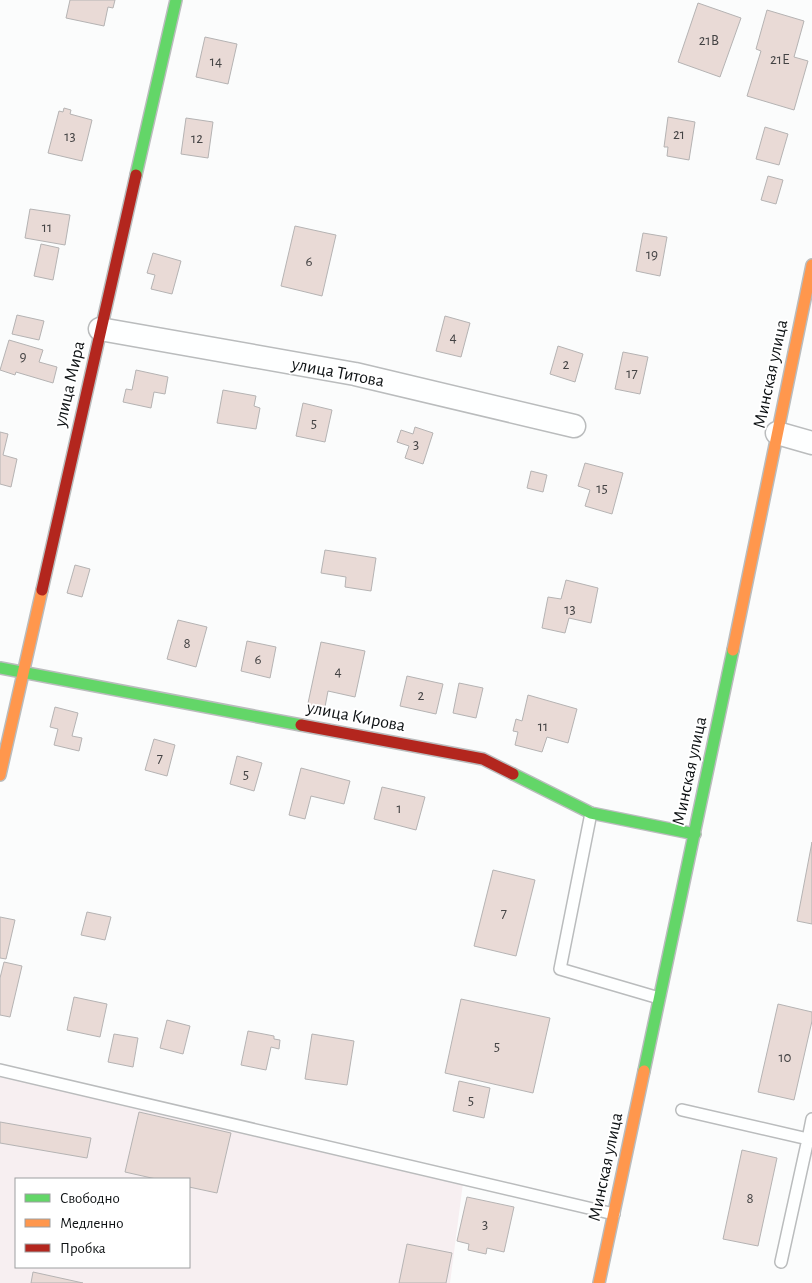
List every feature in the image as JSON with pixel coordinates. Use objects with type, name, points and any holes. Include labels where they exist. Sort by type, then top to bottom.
[{"type":"street","name":"улица Мира","points":[[0,776],[176,0]]},
{"type":"street","name":"Минская улица","points":[[599,1283],[695,834],[812,265]]},
{"type":"street","name":"улица Титова","points":[[100,329],[355,374],[574,426]]},
{"type":"street","points":[[777,433],[812,443]]},
{"type":"street","name":"улица Кирова","points":[[0,668],[483,759],[590,813],[695,834]]},
{"type":"lane","points":[[590,813],[560,969],[659,998]]},
{"type":"lane","points":[[0,1070],[614,1214]]},
{"type":"lane","points":[[682,1110],[808,1139]]},
{"type":"lane","points":[[780,1262],[812,1119]]},
{"type":"shaded area","points":[[0,1076],[463,1183],[450,1283],[0,1283]]},
{"type":"building","points":[[70,0],[115,0],[113,8],[108,7],[104,26],[66,18]]},
{"type":"building","points":[[698,3],[741,18],[720,77],[678,62]]},
{"type":"building","points":[[767,10],[804,21],[794,57],[808,61],[794,110],[747,96],[761,51],[756,49]]},
{"type":"building","points":[[205,37],[237,44],[228,84],[196,77]]},
{"type":"building","points":[[64,108],[71,110],[70,114],[92,120],[82,161],[48,153],[59,111],[63,112]]},
{"type":"building","points":[[668,117],[695,122],[689,160],[667,156],[668,147],[664,147]]},
{"type":"building","points":[[186,118],[213,122],[208,158],[181,154]]},
{"type":"building","points":[[765,127],[788,134],[779,165],[756,159]]},
{"type":"building","points":[[768,176],[783,180],[776,204],[761,200]]},
{"type":"building","points":[[30,209],[70,215],[65,245],[25,238]]},
{"type":"building","points":[[295,226],[336,235],[322,296],[281,286]]},
{"type":"building","points":[[643,233],[667,237],[660,276],[636,271]]},
{"type":"building","points":[[41,244],[59,248],[53,280],[34,276]]},
{"type":"building","points":[[153,253],[181,261],[172,294],[151,289],[155,275],[147,273]]},
{"type":"building","points":[[17,315],[44,321],[39,340],[12,334]]},
{"type":"building","points":[[445,316],[470,323],[461,357],[436,351]]},
{"type":"building","points":[[9,340],[43,350],[39,362],[57,367],[53,383],[16,372],[15,375],[0,370]]},
{"type":"building","points":[[558,346],[583,354],[575,382],[550,374]]},
{"type":"building","points":[[623,352],[648,357],[640,394],[615,389]]},
{"type":"building","points":[[136,370],[168,377],[165,394],[154,392],[151,408],[123,402],[126,389],[132,390]]},
{"type":"building","points":[[223,390],[256,396],[254,406],[260,408],[256,429],[217,423]]},
{"type":"building","points":[[303,403],[332,410],[325,442],[296,436]]},
{"type":"building","points":[[415,427],[433,433],[423,464],[405,458],[409,446],[397,442],[401,430],[413,434]]},
{"type":"building","points":[[0,432],[8,434],[3,455],[17,459],[11,487],[0,484]]},
{"type":"building","points":[[585,463],[623,473],[612,514],[585,506],[590,490],[578,486]]},
{"type":"building","points":[[531,471],[547,475],[543,492],[527,488]]},
{"type":"building","points":[[325,550],[376,558],[371,591],[345,587],[346,577],[321,573]]},
{"type":"building","points":[[75,565],[90,569],[82,597],[67,593]]},
{"type":"building","points":[[566,580],[598,588],[591,623],[569,618],[565,633],[542,628],[548,597],[561,599]]},
{"type":"building","points":[[178,620],[207,627],[196,667],[167,659]]},
{"type":"building","points":[[247,641],[276,647],[270,678],[241,671]]},
{"type":"building","points":[[321,642],[365,651],[355,697],[328,691],[324,712],[307,708]]},
{"type":"building","points":[[407,676],[443,684],[436,714],[400,706]]},
{"type":"building","points":[[459,683],[483,688],[476,718],[453,713]]},
{"type":"building","points":[[528,695],[577,709],[568,743],[547,737],[542,752],[515,745],[518,732],[513,731],[516,719],[522,721]]},
{"type":"building","points":[[55,707],[78,713],[72,736],[82,738],[79,751],[54,745],[58,729],[50,727]]},
{"type":"building","points":[[154,739],[175,745],[167,776],[145,770]]},
{"type":"building","points":[[237,756],[262,763],[254,791],[230,784]]},
{"type":"building","points":[[301,768],[350,781],[344,804],[311,796],[305,819],[289,815]]},
{"type":"building","points":[[382,787],[425,797],[416,830],[374,819]]},
{"type":"building","points":[[812,842],[812,924],[797,921]]},
{"type":"building","points":[[493,870],[535,880],[516,956],[474,946]]},
{"type":"building","points":[[87,912],[111,917],[105,940],[81,935]]},
{"type":"building","points":[[0,917],[15,920],[6,959],[0,958]]},
{"type":"building","points":[[4,962],[22,966],[10,1017],[0,1015],[0,978]]},
{"type":"building","points":[[74,997],[107,1004],[100,1037],[67,1030]]},
{"type":"building","points":[[461,999],[550,1018],[533,1093],[445,1073]]},
{"type":"building","points":[[778,1004],[812,1012],[812,1021],[794,1100],[758,1092]]},
{"type":"building","points":[[167,1020],[190,1026],[183,1054],[160,1048]]},
{"type":"building","points":[[248,1031],[274,1036],[274,1039],[280,1040],[279,1049],[271,1047],[266,1070],[241,1065]]},
{"type":"building","points":[[114,1034],[138,1038],[133,1067],[108,1062]]},
{"type":"building","points":[[312,1034],[354,1041],[347,1085],[305,1079]]},
{"type":"building","points":[[459,1081],[490,1088],[484,1118],[453,1111]]},
{"type":"building","points":[[139,1112],[231,1133],[217,1193],[190,1187],[190,1178],[152,1178],[125,1172]]},
{"type":"building","points":[[0,1122],[91,1138],[87,1158],[0,1143]]},
{"type":"building","points":[[742,1150],[777,1158],[758,1246],[723,1239]]},
{"type":"building","points":[[467,1197],[514,1207],[504,1252],[487,1248],[486,1254],[468,1250],[469,1244],[457,1241]]},
{"type":"building","points":[[407,1244],[452,1253],[446,1283],[399,1283]]},
{"type":"building","points":[[33,1272],[83,1283],[31,1283]]},
{"type":"traffic: fast","points":[[136,175],[176,0]]},
{"type":"traffic: fast","points":[[644,1071],[733,650]]},
{"type":"traffic: fast","points":[[0,668],[301,725]]},
{"type":"traffic: fast","points":[[513,774],[591,813],[695,834]]},
{"type":"traffic: slow","points":[[733,650],[812,265]]},
{"type":"traffic: slow","points":[[0,775],[42,590]]},
{"type":"traffic: slow","points":[[599,1283],[644,1071]]},
{"type":"traffic: jam","points":[[42,590],[136,175]]},
{"type":"traffic: jam","points":[[301,725],[483,759],[513,774]]}]
